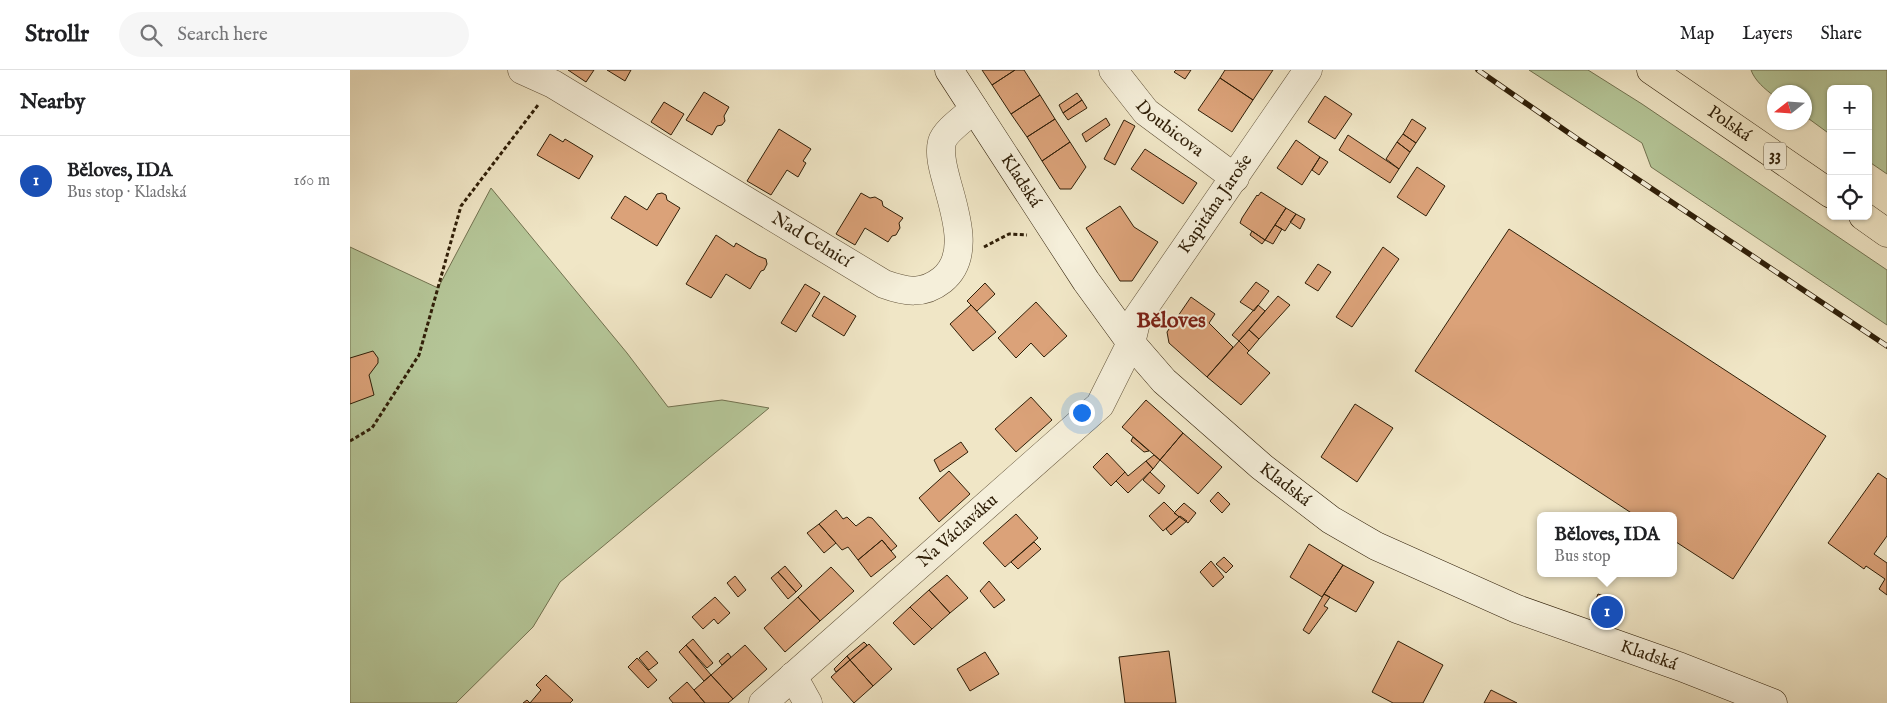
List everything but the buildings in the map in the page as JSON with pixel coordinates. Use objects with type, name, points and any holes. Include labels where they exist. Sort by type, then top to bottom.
[{"type":"main road","name":"Polská","points":[[1651,70],[1827,191]]},
{"type":"main road","points":[[1869,220],[1887,233]]},
{"type":"street","name":"Nad Celnicí","points":[[522,70],[553,84],[884,284],[900,290],[916,291],[933,287],[946,276],[956,261]]},
{"type":"street","name":"Kladská","points":[[949,70],[1086,281],[1131,343],[1164,381],[1262,468],[1332,520],[1376,546],[1517,609],[1681,667],[1772,703]]},
{"type":"street","name":"Doubicova","points":[[1113,70],[1146,112],[1235,178]]},
{"type":"street","name":"Kapitána Jaroše","points":[[1131,343],[1137,318],[1308,70]]},
{"type":"street","points":[[956,261],[959,236],[942,162],[942,141],[953,128],[974,110]]},
{"type":"street","name":"Na Václaváku","points":[[763,703],[1100,405],[1131,343]]},
{"type":"street","points":[[793,676],[808,703]]},
{"type":"path","points":[[350,441],[372,428],[419,355],[461,206],[553,84]]},
{"type":"path","points":[[956,261],[1009,234],[1058,237]]},
{"type":"green space","points":[[1529,70],[1588,70],[1642,104],[1887,270],[1887,325],[1651,167],[1642,143]]},
{"type":"green space","points":[[1751,70],[1887,70],[1887,174],[1872,164],[1872,85],[1827,85],[1827,132],[1812,121],[1812,85],[1767,85],[1767,90]]},
{"type":"green space","points":[[491,188],[627,353],[668,407],[722,400],[769,408],[560,582],[533,627],[456,703],[350,703],[350,247],[438,288]]},
{"type":"railway","points":[[1478,70],[1576,138],[1887,346]]},
{"type":"place","name":"Běloves, IDA","points":[[1607,612]]},
{"type":"district","name":"Běloves","points":[[1171,321]]}]
